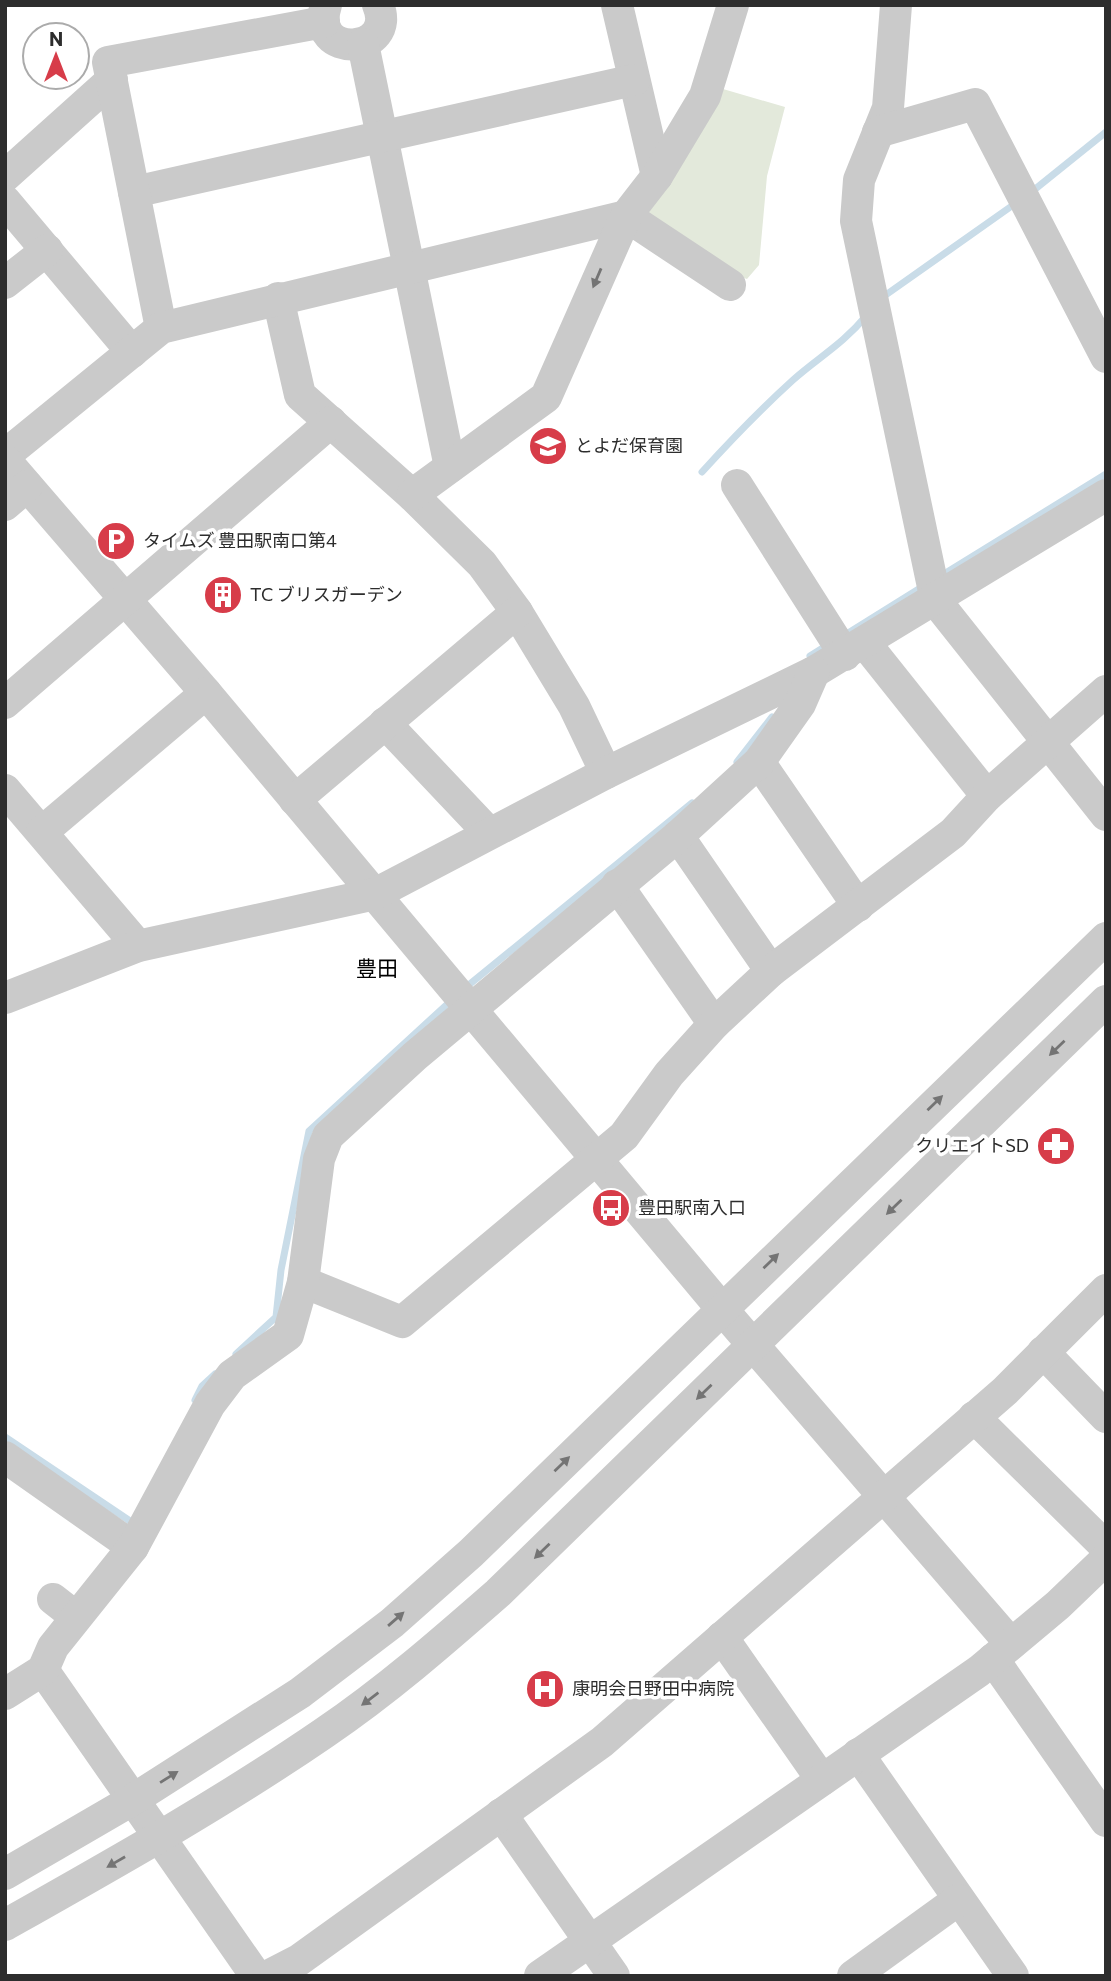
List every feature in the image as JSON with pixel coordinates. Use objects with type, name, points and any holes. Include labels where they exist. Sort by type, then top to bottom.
[{"type":"street","points":[[617,5],[657,176]]},
{"type":"street","points":[[412,495],[546,397],[626,216],[657,176],[705,96],[733,5]]},
{"type":"street","points":[[895,5],[888,108],[859,180],[856,221],[936,601],[1106,815]]},
{"type":"street","points":[[161,328],[108,62],[325,13],[326,30],[338,42],[346,45],[363,44],[375,34],[386,7]]},
{"type":"street","points":[[363,44],[450,467]]},
{"type":"street","points":[[5,176],[112,80]]},
{"type":"street","points":[[134,192],[635,80]]},
{"type":"street","points":[[878,132],[975,104],[1106,357]]},
{"type":"street","points":[[5,201],[132,352]]},
{"type":"street","points":[[5,455],[161,328],[626,216],[730,285]]},
{"type":"street","points":[[5,283],[47,250]]},
{"type":"street","points":[[278,298],[300,395],[412,495],[482,564],[517,612],[574,706],[606,773]]},
{"type":"street","points":[[5,703],[331,422]]},
{"type":"street","points":[[5,460],[16,495],[123,601],[206,693],[722,1309],[891,1503],[1002,1652],[1106,1821]]},
{"type":"street","points":[[737,485],[855,649],[987,796]]},
{"type":"street","points":[[5,998],[138,946],[375,894],[606,773],[814,672],[936,601],[1106,495]]},
{"type":"street","points":[[295,800],[517,612]]},
{"type":"street","points":[[5,1694],[43,1670],[65,1609],[133,1546],[210,1404],[232,1375],[288,1335],[303,1282],[319,1159],[328,1136],[468,1007],[678,836],[759,762],[800,704],[814,672]]},
{"type":"street","points":[[303,1282],[402,1322],[624,1136],[669,1074],[714,1024],[771,971],[953,833],[987,796],[1106,691]]},
{"type":"street","points":[[42,832],[206,693]]},
{"type":"street","points":[[385,723],[489,833]]},
{"type":"street","points":[[759,762],[858,906]]},
{"type":"street","points":[[5,790],[138,946]]},
{"type":"street","points":[[678,836],[771,971]]},
{"type":"street","points":[[617,885],[714,1024]]},
{"type":"street","points":[[5,1874],[134,1799],[300,1693],[392,1623],[471,1553],[1106,938]]},
{"type":"street","points":[[5,1925],[159,1837],[326,1732],[420,1661],[498,1593],[1106,1001]]},
{"type":"street","points":[[268,1976],[299,1960],[602,1742],[722,1637],[891,1503],[974,1417],[1106,1290]]},
{"type":"street","points":[[1043,1352],[1106,1416]]},
{"type":"street","points":[[974,1417],[1106,1547]]},
{"type":"street","points":[[5,1457],[133,1546]]},
{"type":"street","points":[[540,1976],[1002,1652],[1058,1605],[1106,1559]]},
{"type":"street","points":[[722,1637],[822,1780]]},
{"type":"street","points":[[43,1670],[256,1976]]},
{"type":"street","points":[[858,1754],[1013,1976]]},
{"type":"street","points":[[501,1814],[614,1976]]},
{"type":"street","points":[[853,1976],[958,1900]]},
{"type":"shaded area","points":[[723,89],[785,107],[767,176],[759,265],[747,279],[699,263],[646,217]]},
{"type":"waterway","points":[[1029,194],[1106,132]]},
{"type":"waterway","points":[[880,299],[1016,203]]},
{"type":"waterway","points":[[702,472],[769,402],[849,335],[866,316]]},
{"type":"waterway","points":[[944,574],[1106,474]]},
{"type":"waterway","points":[[845,635],[922,587]]},
{"type":"waterway","points":[[810,656],[826,646]]},
{"type":"waterway","points":[[737,762],[772,717]]},
{"type":"waterway","points":[[465,988],[692,803]]},
{"type":"waterway","points":[[236,1354],[276,1317],[281,1270],[309,1131],[454,998]]},
{"type":"waterway","points":[[195,1400],[202,1386],[215,1374]]},
{"type":"waterway","points":[[5,1437],[130,1521]]},
{"type":"place","name":"とよだ保育園","points":[[548,446]]},
{"type":"place","name":"タイムズ 豊田駅南口第4","points":[[116,541]]},
{"type":"place","name":"TC ブリスガーデン","points":[[223,595]]},
{"type":"place","name":"クリエイトSD","points":[[1056,1146]]},
{"type":"place","name":"豊田駅南入口","points":[[611,1208]]},
{"type":"place","name":"康明会日野田中病院","points":[[545,1689]]},
{"type":"district","name":"豊田","points":[[377,969]]}]
